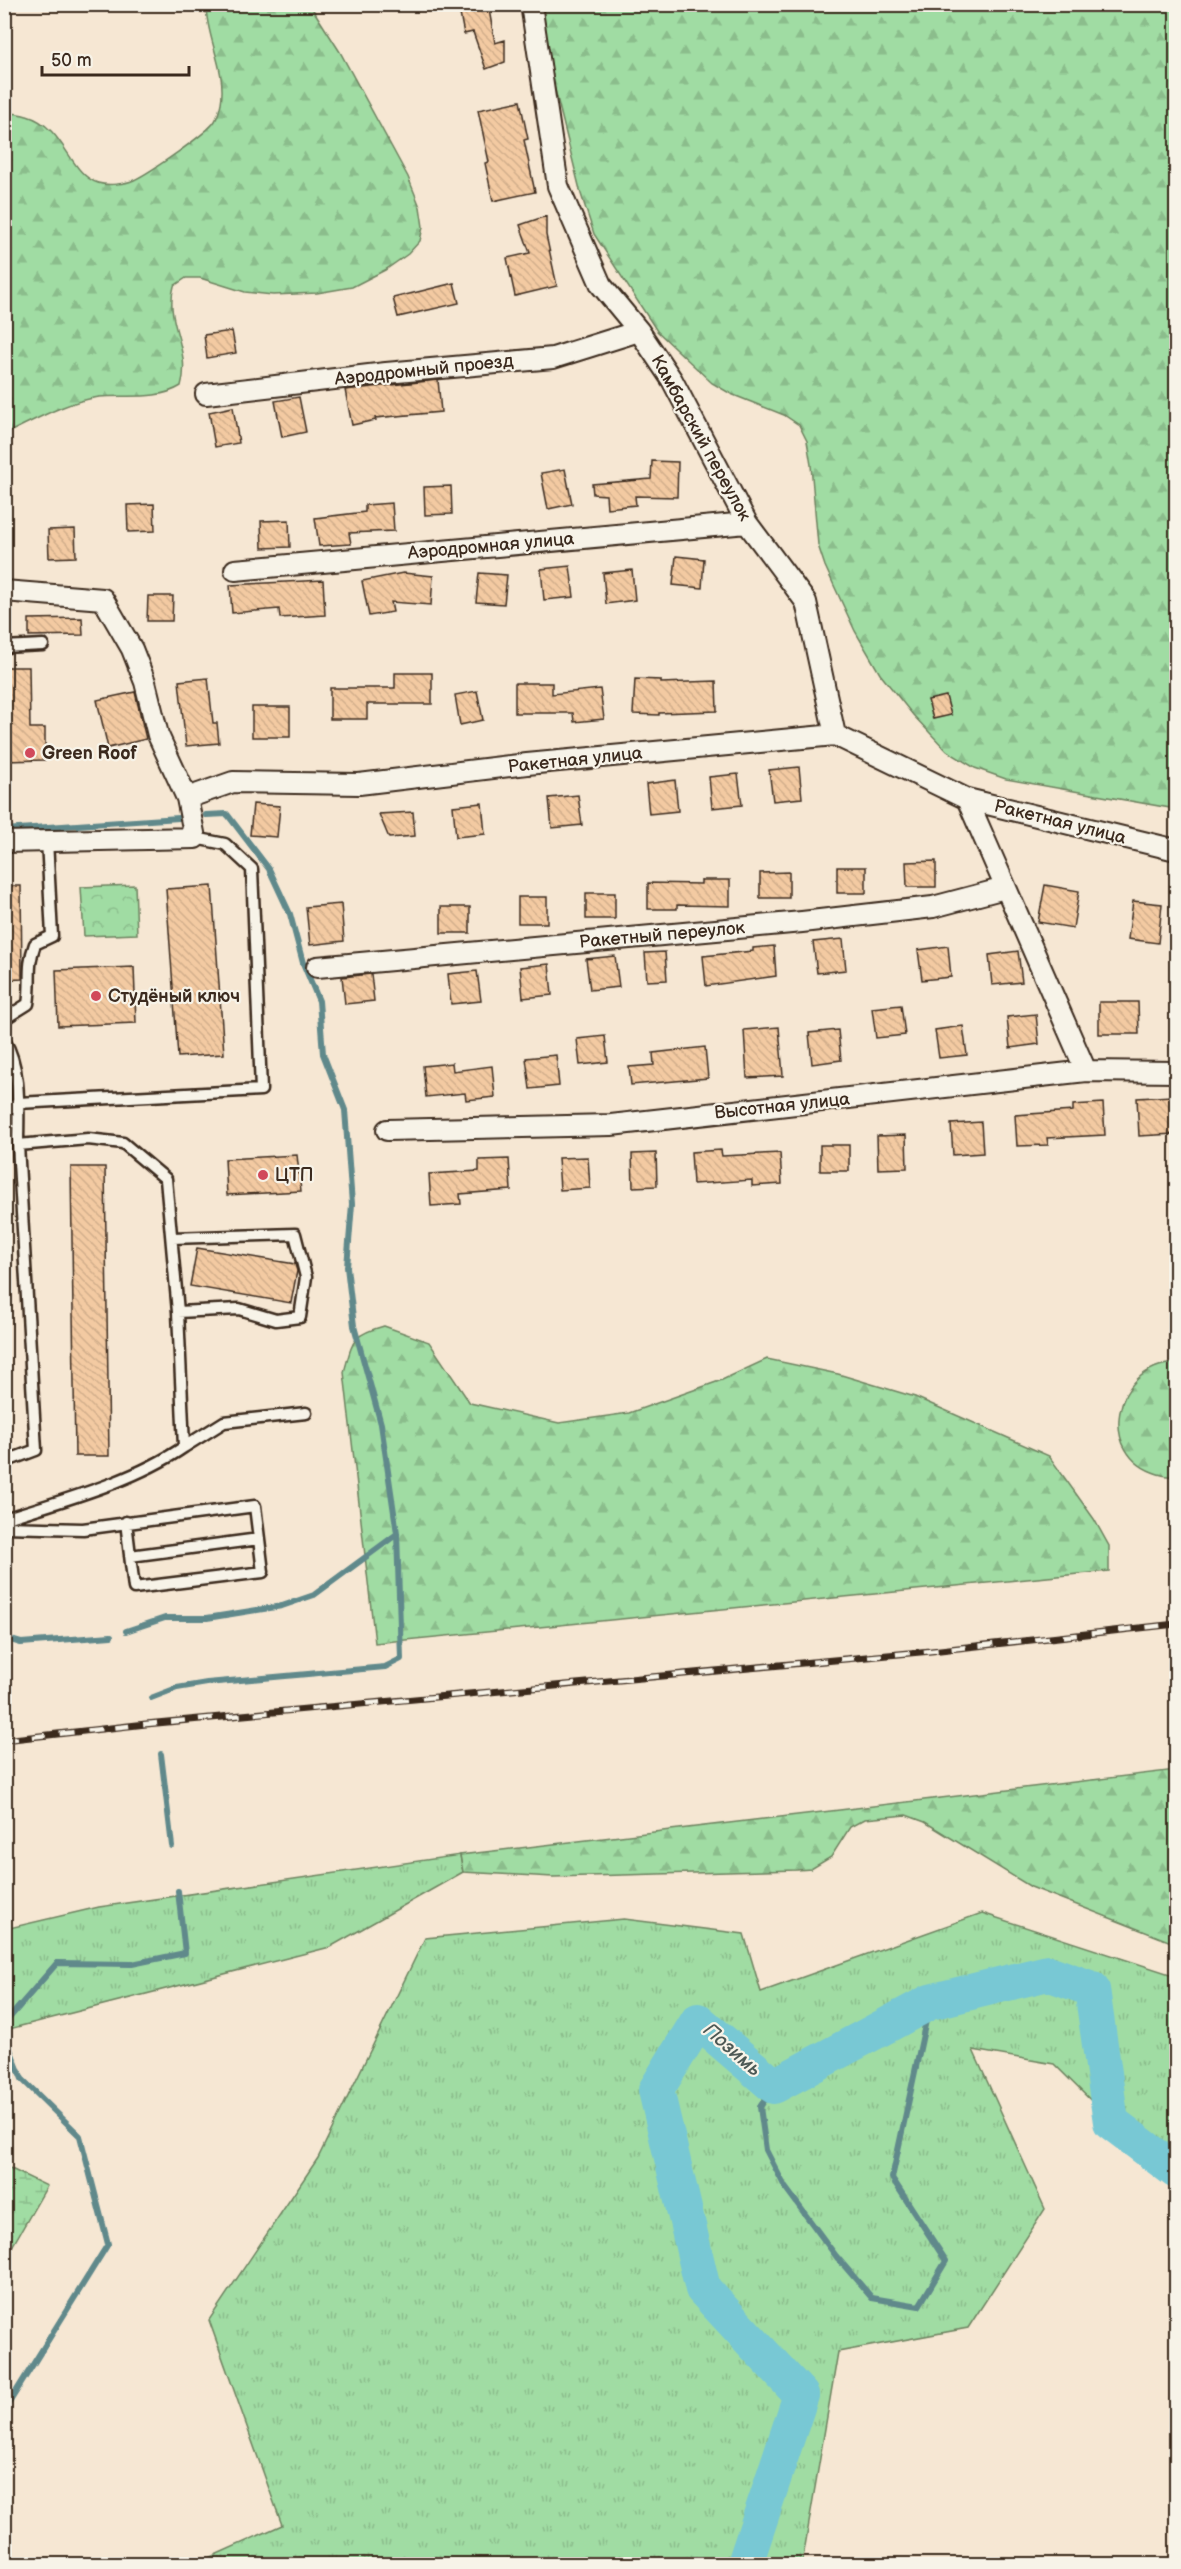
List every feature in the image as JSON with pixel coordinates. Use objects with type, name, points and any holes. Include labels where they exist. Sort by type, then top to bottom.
[{"type":"street","name":"Камбарский переулок","points":[[531,4],[558,186],[601,285],[639,331],[672,380],[747,523],[806,602],[835,735]]},
{"type":"street","name":"Аэродромный проезд","points":[[206,394],[386,373],[553,358],[639,331]]},
{"type":"street","name":"Аэродромная улица","points":[[235,570],[747,523]]},
{"type":"street","points":[[4,591],[104,599],[132,649],[146,682],[159,735],[187,798],[195,838],[47,840],[4,843]]},
{"type":"street","name":"Ракетная улица","points":[[187,798],[232,782],[360,784],[527,764],[835,735],[967,799],[1176,850]]},
{"type":"street","points":[[967,799],[1086,1071]]},
{"type":"street","name":"Ракетный переулок","points":[[317,967],[922,908],[1005,888]]},
{"type":"street","name":"Высотная улица","points":[[387,1130],[611,1125],[1086,1071],[1176,1072]]},
{"type":"lane","points":[[4,647],[43,645]]},
{"type":"lane","points":[[4,1112],[18,1103],[261,1090],[252,869],[225,843],[195,838]]},
{"type":"lane","points":[[4,1019],[28,1004],[30,993],[28,961],[35,944],[52,936],[47,840]]},
{"type":"lane","points":[[4,1040],[12,1053],[18,1103],[18,1145],[36,1450],[4,1462]]},
{"type":"lane","points":[[18,1145],[88,1139],[123,1143],[166,1179],[178,1312],[184,1447]]},
{"type":"lane","points":[[172,1238],[295,1234],[306,1277],[300,1317],[276,1320],[239,1309],[178,1312]]},
{"type":"lane","points":[[4,1520],[163,1462],[224,1422],[306,1413]]},
{"type":"lane","points":[[4,1527],[83,1529],[126,1522],[255,1506],[263,1572],[134,1588],[126,1522]]},
{"type":"lane","points":[[130,1556],[259,1539]]},
{"type":"green space","points":[[206,5],[310,5],[340,52],[408,177],[420,207],[423,227],[420,241],[408,254],[385,270],[352,287],[317,293],[273,295],[245,292],[200,278],[186,278],[174,286],[172,299],[172,312],[183,360],[181,386],[162,394],[86,399],[50,412],[5,434],[4,209],[11,190],[5,172],[5,115],[18,114],[40,122],[59,140],[88,178],[107,184],[130,181],[152,170],[190,143],[210,127],[217,117],[221,103],[221,78],[209,30]]},
{"type":"green space","points":[[534,5],[1176,5],[1176,809],[1006,779],[975,768],[947,751],[913,715],[880,674],[855,631],[825,566],[818,545],[811,465],[807,441],[799,425],[784,415],[731,394],[712,383],[657,331],[594,234],[581,194]]},
{"type":"green space","points":[[135,885],[137,934],[84,936],[81,887]]},
{"type":"green space","points":[[384,1326],[429,1342],[470,1403],[559,1423],[629,1413],[722,1380],[767,1359],[838,1374],[915,1397],[1049,1456],[1094,1519],[1109,1546],[1109,1571],[375,1643],[344,1372],[349,1353],[359,1336]]},
{"type":"green space","points":[[1176,1363],[1176,1477],[1158,1474],[1138,1464],[1126,1449],[1120,1432],[1120,1413],[1126,1395],[1137,1379],[1154,1368]]},
{"type":"green space","points":[[1176,1770],[1176,1944],[1031,1887],[925,1822],[906,1815],[865,1819],[850,1827],[831,1857],[811,1869],[553,1877],[463,1872],[460,1855]]},
{"type":"green space","points":[[460,1855],[463,1872],[330,1947],[5,2030],[5,1929],[99,1907]]},
{"type":"green space","points":[[982,1913],[1176,1976],[1176,2185],[1054,2064],[973,2050],[1045,2209],[968,2328],[838,2352],[802,2564],[195,2564],[282,2525],[209,2320],[318,2158],[425,1938],[624,1919],[744,1934],[761,1992]]},
{"type":"green space","points":[[5,2166],[47,2186],[5,2259]]},
{"type":"building","points":[[458,4],[488,4],[495,43],[505,40],[505,62],[486,69],[473,32],[464,34]]},
{"type":"building","points":[[520,101],[528,139],[524,140],[535,192],[493,201],[485,163],[489,162],[478,110]]},
{"type":"building","points":[[546,216],[546,235],[557,286],[515,296],[507,258],[530,253],[520,225]]},
{"type":"building","points":[[454,283],[459,303],[398,317],[393,298]]},
{"type":"building","points":[[232,331],[236,353],[207,358],[204,335]]},
{"type":"building","points":[[438,380],[441,412],[375,418],[376,420],[352,425],[345,390]]},
{"type":"building","points":[[299,397],[306,432],[282,437],[275,401]]},
{"type":"building","points":[[233,407],[239,443],[215,447],[209,412]]},
{"type":"building","points":[[652,461],[678,462],[677,497],[635,496],[636,505],[607,508],[606,495],[593,494],[592,484],[651,479]]},
{"type":"building","points":[[565,469],[572,504],[548,509],[541,473]]},
{"type":"building","points":[[451,486],[452,514],[425,515],[424,487]]},
{"type":"building","points":[[392,503],[394,531],[349,533],[351,544],[319,546],[315,518],[365,512],[365,505]]},
{"type":"building","points":[[154,504],[155,531],[128,532],[127,505]]},
{"type":"building","points":[[289,520],[290,547],[262,548],[261,521]]},
{"type":"building","points":[[75,529],[76,557],[49,558],[48,530]]},
{"type":"building","points":[[676,556],[704,559],[702,588],[673,585]]},
{"type":"building","points":[[570,566],[574,597],[544,600],[541,569]]},
{"type":"building","points":[[632,570],[635,600],[606,604],[603,573]]},
{"type":"building","points":[[403,573],[433,576],[431,605],[391,602],[393,612],[369,616],[362,581]]},
{"type":"building","points":[[479,573],[507,575],[504,604],[476,602]]},
{"type":"building","points":[[323,580],[325,615],[280,618],[279,609],[232,613],[230,585]]},
{"type":"building","points":[[148,596],[173,596],[172,621],[147,621]]},
{"type":"building","points":[[82,618],[83,635],[29,636],[29,619]]},
{"type":"building","points":[[4,667],[29,667],[30,728],[45,728],[45,760],[4,761]]},
{"type":"building","points":[[395,673],[432,673],[432,704],[367,704],[367,719],[330,719],[330,688],[395,688]]},
{"type":"building","points":[[208,678],[213,723],[217,723],[219,743],[186,746],[179,681]]},
{"type":"building","points":[[635,679],[661,680],[661,683],[716,681],[717,711],[659,713],[659,715],[633,714]]},
{"type":"building","points":[[515,683],[552,683],[552,694],[600,689],[604,719],[574,722],[573,713],[515,713]]},
{"type":"building","points":[[477,691],[483,720],[460,725],[455,695]]},
{"type":"building","points":[[135,692],[146,739],[108,748],[97,700]]},
{"type":"building","points":[[946,696],[951,715],[933,719],[928,700]]},
{"type":"building","points":[[252,707],[290,707],[290,737],[252,737]]},
{"type":"building","points":[[799,767],[802,798],[773,801],[769,770]]},
{"type":"building","points":[[738,774],[742,805],[712,808],[709,777]]},
{"type":"building","points":[[675,780],[678,811],[649,814],[646,784]]},
{"type":"building","points":[[578,795],[582,825],[552,828],[549,798]]},
{"type":"building","points":[[482,803],[485,834],[456,837],[453,806]]},
{"type":"building","points":[[253,804],[280,806],[277,837],[250,835]]},
{"type":"building","points":[[413,812],[415,836],[389,838],[379,814]]},
{"type":"building","points":[[936,861],[936,887],[907,887],[906,862]]},
{"type":"building","points":[[837,867],[866,867],[866,893],[837,893]]},
{"type":"building","points":[[789,872],[789,898],[760,898],[760,873]]},
{"type":"building","points":[[701,880],[730,880],[730,906],[677,905],[677,909],[648,909],[648,883],[701,884]]},
{"type":"building","points":[[1045,885],[1079,891],[1073,928],[1038,922]]},
{"type":"building","points":[[4,886],[21,886],[22,979],[4,980]]},
{"type":"building","points":[[212,886],[224,1054],[178,1057],[166,889]]},
{"type":"building","points":[[586,893],[615,893],[615,919],[586,919]]},
{"type":"building","points":[[518,897],[547,897],[547,923],[518,923]]},
{"type":"building","points":[[1133,901],[1162,904],[1158,943],[1128,939]]},
{"type":"building","points":[[341,904],[344,941],[310,945],[306,907]]},
{"type":"building","points":[[441,907],[470,907],[470,933],[441,933]]},
{"type":"building","points":[[843,939],[846,970],[817,973],[813,942]]},
{"type":"building","points":[[774,946],[776,976],[706,986],[703,956],[753,951],[753,948]]},
{"type":"building","points":[[948,946],[951,977],[922,980],[918,950]]},
{"type":"building","points":[[1018,951],[1022,982],[992,985],[989,955]]},
{"type":"building","points":[[665,952],[667,980],[647,981],[645,953]]},
{"type":"building","points":[[615,956],[619,987],[590,990],[586,959]]},
{"type":"building","points":[[549,964],[552,995],[523,998],[520,967]]},
{"type":"building","name":"Студёный ключ","points":[[134,967],[136,1023],[58,1026],[56,970]]},
{"type":"building","points":[[477,971],[481,1001],[451,1004],[448,974]]},
{"type":"building","points":[[371,974],[374,1001],[345,1004],[342,977]]},
{"type":"building","points":[[1099,1002],[1138,1002],[1139,1034],[1099,1034]]},
{"type":"building","points":[[901,1005],[905,1035],[876,1038],[872,1008]]},
{"type":"building","points":[[1036,1014],[1039,1044],[1010,1048],[1007,1017]]},
{"type":"building","points":[[963,1026],[967,1055],[939,1058],[935,1030]]},
{"type":"building","points":[[779,1027],[783,1076],[747,1078],[744,1030]]},
{"type":"building","points":[[838,1030],[841,1060],[812,1064],[809,1033]]},
{"type":"building","points":[[605,1036],[608,1062],[580,1065],[577,1039]]},
{"type":"building","points":[[705,1047],[708,1078],[631,1085],[629,1067],[654,1065],[653,1053]]},
{"type":"building","points":[[556,1055],[559,1086],[530,1089],[526,1058]]},
{"type":"building","points":[[452,1063],[453,1071],[492,1066],[495,1097],[466,1100],[465,1093],[426,1097],[423,1066]]},
{"type":"building","points":[[1172,1096],[1174,1134],[1139,1136],[1137,1098]]},
{"type":"building","points":[[1103,1103],[1105,1135],[1047,1138],[1048,1145],[1017,1146],[1015,1115],[1073,1111],[1073,1105]]},
{"type":"building","points":[[981,1122],[983,1153],[953,1155],[951,1124]]},
{"type":"building","points":[[906,1135],[907,1168],[878,1169],[877,1136]]},
{"type":"building","points":[[820,1145],[849,1145],[849,1171],[820,1171]]},
{"type":"building","points":[[721,1150],[722,1156],[780,1153],[782,1184],[752,1186],[752,1180],[693,1184],[691,1152]]},
{"type":"building","points":[[656,1153],[657,1186],[633,1187],[632,1154]]},
{"type":"building","name":"ЦТП","points":[[297,1155],[301,1191],[227,1195],[225,1159]]},
{"type":"building","points":[[588,1157],[590,1188],[560,1190],[558,1158]]},
{"type":"building","points":[[509,1159],[511,1190],[460,1194],[461,1204],[431,1206],[429,1174],[479,1171],[479,1160]]},
{"type":"building","points":[[71,1167],[105,1167],[109,1456],[75,1456]]},
{"type":"building","points":[[197,1248],[295,1264],[297,1271],[291,1303],[190,1286]]},
{"type":"waterway","points":[[151,1698],[177,1688],[207,1683],[385,1667],[401,1659],[397,1533],[381,1424],[354,1326],[347,1267],[352,1204],[345,1110],[323,1054],[319,1001],[303,963],[290,914],[269,869],[227,814],[206,815]]},
{"type":"waterway","points":[[4,830],[179,818]]},
{"type":"waterway","points":[[126,1631],[165,1618],[207,1618],[282,1606],[314,1595],[397,1534]]},
{"type":"waterway","points":[[4,1638],[21,1643],[111,1636]]},
{"type":"waterway","points":[[161,1754],[172,1846]]},
{"type":"waterway","points":[[4,2024],[57,1963],[132,1964],[185,1953],[178,1891]]},
{"type":"waterway","name":"Позимь","points":[[745,2564],[801,2395],[703,2289],[656,2090],[698,2021],[774,2086],[930,2002],[1048,1973],[1092,1989],[1111,2122],[1176,2171]]},
{"type":"waterway","points":[[774,2086],[760,2107],[766,2150],[785,2187],[836,2256],[872,2298],[919,2306],[946,2261],[892,2178],[930,2002]]},
{"type":"waterway","points":[[4,2034],[22,2079],[80,2136],[108,2244],[4,2411]]},
{"type":"railway","points":[[4,1740],[146,1724],[931,1651],[1176,1624]]},
{"type":"place","name":"Green Roof","points":[[30,753]]},
{"type":"place","name":"Студёный ключ","points":[[96,996]]},
{"type":"place","name":"ЦТП","points":[[263,1175]]}]
